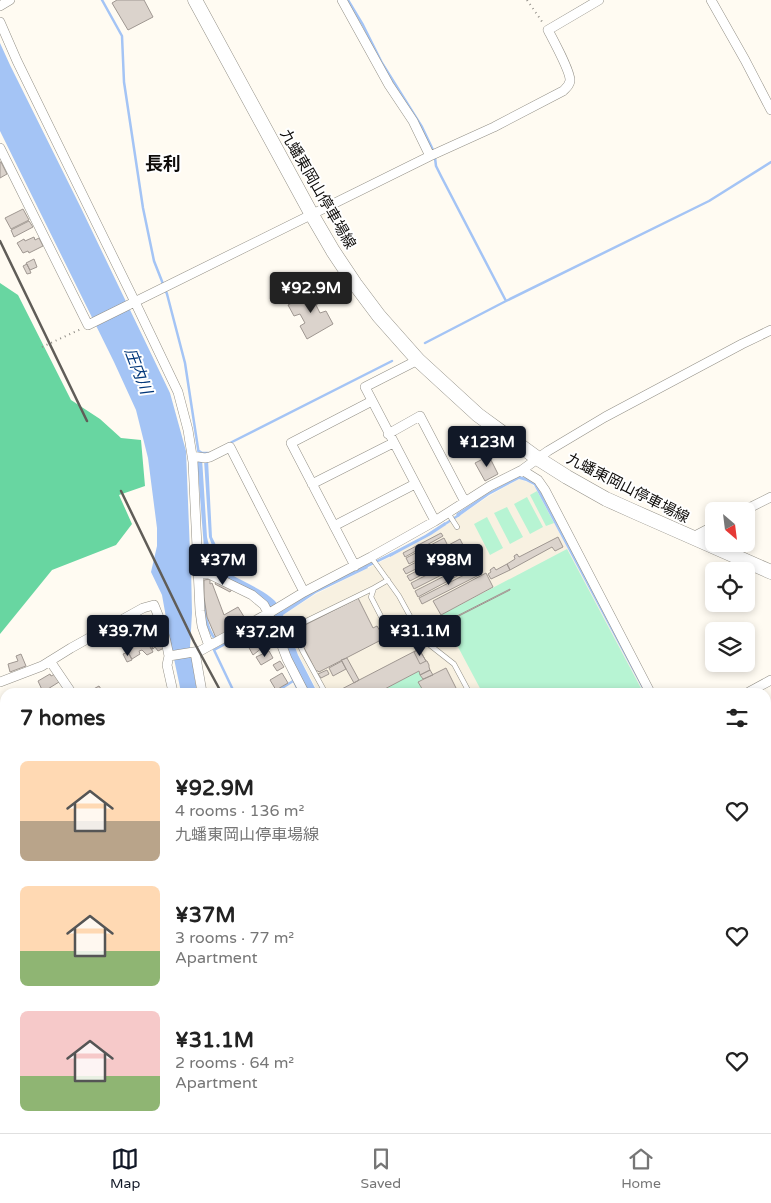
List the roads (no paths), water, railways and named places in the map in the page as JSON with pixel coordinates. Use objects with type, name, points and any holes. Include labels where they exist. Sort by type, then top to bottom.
[{"type":"main road","name":"九蟠東岡山停車場線","points":[[195,0],[333,251],[379,316],[418,360],[478,415],[537,458],[567,477],[606,499],[771,572]]},
{"type":"street","points":[[0,6],[10,0]]},
{"type":"street","points":[[342,0],[389,85],[433,155]]},
{"type":"street","points":[[0,148],[89,325],[433,155],[494,127],[563,91],[570,82],[567,69],[548,30],[599,0]]},
{"type":"street","points":[[711,0],[771,110]]},
{"type":"street","points":[[0,22],[133,303],[178,392],[196,456],[197,552],[200,572],[202,626],[209,646]]},
{"type":"street","points":[[170,656],[194,652],[209,646],[304,592],[355,566],[373,560],[435,521],[451,517],[465,502],[490,486],[522,470],[537,458],[605,417],[771,330]]},
{"type":"street","points":[[418,360],[364,387],[435,521]]},
{"type":"street","points":[[355,566],[291,443],[372,401]]},
{"type":"street","points":[[388,434],[420,416],[465,502]]},
{"type":"street","points":[[312,484],[393,443]]},
{"type":"street","points":[[196,456],[210,457],[230,447],[304,592]]},
{"type":"street","points":[[522,470],[538,480],[545,490],[648,688]]},
{"type":"street","points":[[334,526],[415,484]]},
{"type":"street","points":[[755,505],[771,497]]},
{"type":"street","points":[[692,538],[705,531]]},
{"type":"street","points":[[200,572],[209,574],[252,595],[264,606],[270,613],[287,660],[302,688]]},
{"type":"street","points":[[0,682],[42,666],[143,608],[154,605],[170,656],[167,665],[172,688]]},
{"type":"street","points":[[194,652],[201,688]]},
{"type":"street","points":[[50,661],[68,688]]},
{"type":"street","points":[[756,688],[771,680]]},
{"type":"lane","points":[[451,517],[457,527]]},
{"type":"lane","points":[[373,560],[399,596],[426,642],[454,664],[467,688]]},
{"type":"lane","points":[[323,688],[292,628],[388,580]]},
{"type":"lane","points":[[374,588],[371,597],[390,634],[395,639],[403,641],[417,629]]},
{"type":"water","name":"庄内川","points":[[0,43],[170,393],[186,451],[190,552],[203,552],[204,548],[197,458],[202,458],[207,537],[214,558],[223,570],[273,599],[282,611],[314,591],[366,565],[368,568],[316,593],[283,615],[298,655],[315,688],[306,688],[269,607],[208,572],[204,566],[193,564],[191,566],[192,613],[190,647],[196,688],[180,688],[162,595],[151,572],[157,546],[157,528],[148,458],[136,410],[0,131]]},
{"type":"water","points":[[204,460],[208,460],[212,537],[217,547],[213,548],[209,537]]},
{"type":"water","points":[[519,476],[536,483],[644,688],[642,688],[534,485],[519,479],[489,495],[458,517],[456,514]]},
{"type":"water","points":[[445,522],[446,525],[431,535],[390,557],[389,554]]},
{"type":"waterway","points":[[102,0],[122,36],[124,82],[143,208],[154,261],[167,294],[185,363],[199,455]]},
{"type":"waterway","points":[[348,0],[382,63],[422,127],[434,152]]},
{"type":"waterway","points":[[435,158],[436,166],[506,301]]},
{"type":"waterway","points":[[425,343],[709,201],[771,162]]},
{"type":"waterway","points":[[228,444],[392,361]]},
{"type":"waterway","points":[[199,451],[209,453]]},
{"type":"waterway","points":[[445,524],[459,515]]},
{"type":"waterway","points":[[365,567],[392,554]]},
{"type":"waterway","points":[[204,598],[208,625],[216,639]]},
{"type":"waterway","points":[[232,688],[214,650],[266,622],[270,625]]},
{"type":"waterway","points":[[289,671],[297,688]]},
{"type":"waterway","points":[[282,688],[293,681]]},
{"type":"railway","points":[[0,241],[87,421]]},
{"type":"railway","points":[[121,491],[194,642],[219,688]]},
{"type":"district","name":"長利","points":[[163,164]]}]
